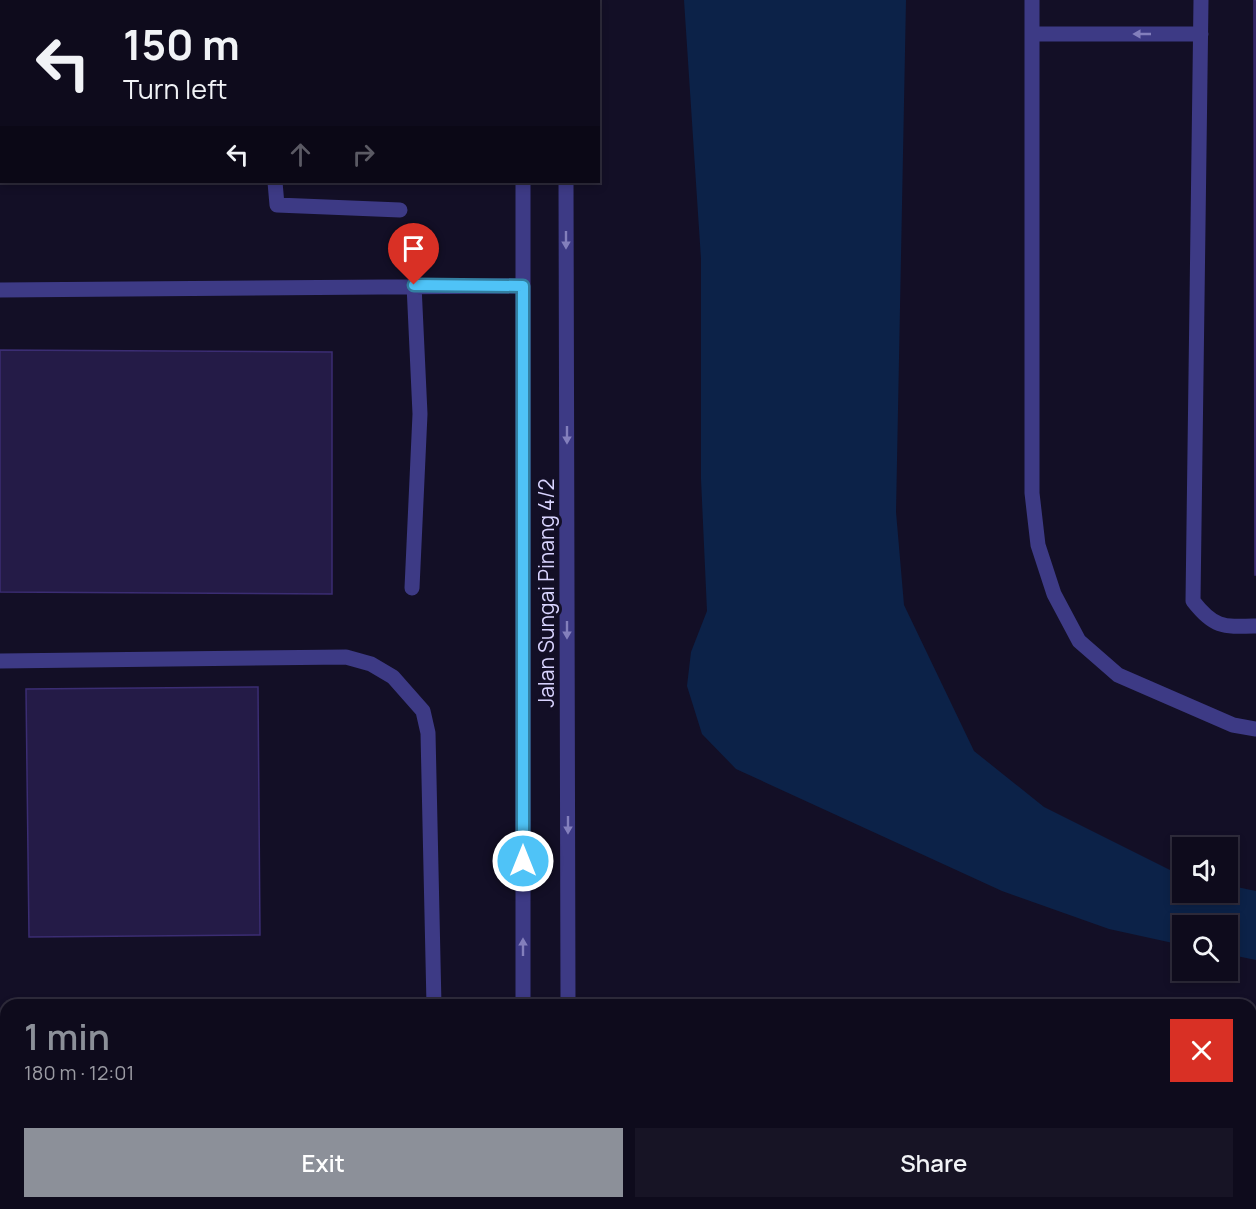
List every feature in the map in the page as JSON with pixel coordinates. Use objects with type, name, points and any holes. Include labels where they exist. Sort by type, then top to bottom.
[{"type":"street","points":[[1032,0],[1032,493],[1038,545],[1054,594],[1079,641],[1118,675],[1233,725],[1256,729]]},
{"type":"street","points":[[1201,0],[1193,601],[1207,618],[1228,627],[1256,626]]},
{"type":"street","points":[[1032,34],[1201,34]]},
{"type":"street","points":[[275,183],[277,205],[400,210]]},
{"type":"street","name":"Jalan Sungai Pinang 4/2","points":[[523,183],[523,999]]},
{"type":"street","name":"Jalan Sungai Pinang 4/2","points":[[566,183],[568,999]]},
{"type":"street","points":[[412,588],[420,414],[414,285]]},
{"type":"street","points":[[0,290],[202,290],[414,285],[523,286]]},
{"type":"street","points":[[0,661],[346,657],[371,664],[393,677],[423,711],[428,733],[434,999]]},
{"type":"water","points":[[684,0],[906,0],[896,512],[904,605],[974,751],[1044,807],[1172,871],[1172,903],[1238,903],[1238,887],[1256,891],[1256,960],[1238,956],[1238,915],[1172,915],[1172,943],[1109,929],[1002,891],[736,769],[702,734],[687,686],[691,652],[707,611],[701,479],[701,259]]},
{"type":"building","points":[[1254,0],[1256,0],[1256,575],[1255,575]]},
{"type":"building","points":[[0,350],[332,352],[332,594],[0,592]]},
{"type":"building","points":[[258,687],[260,935],[29,937],[26,689]]},
{"type":"route","points":[[414,285],[523,286],[523,861]]}]
